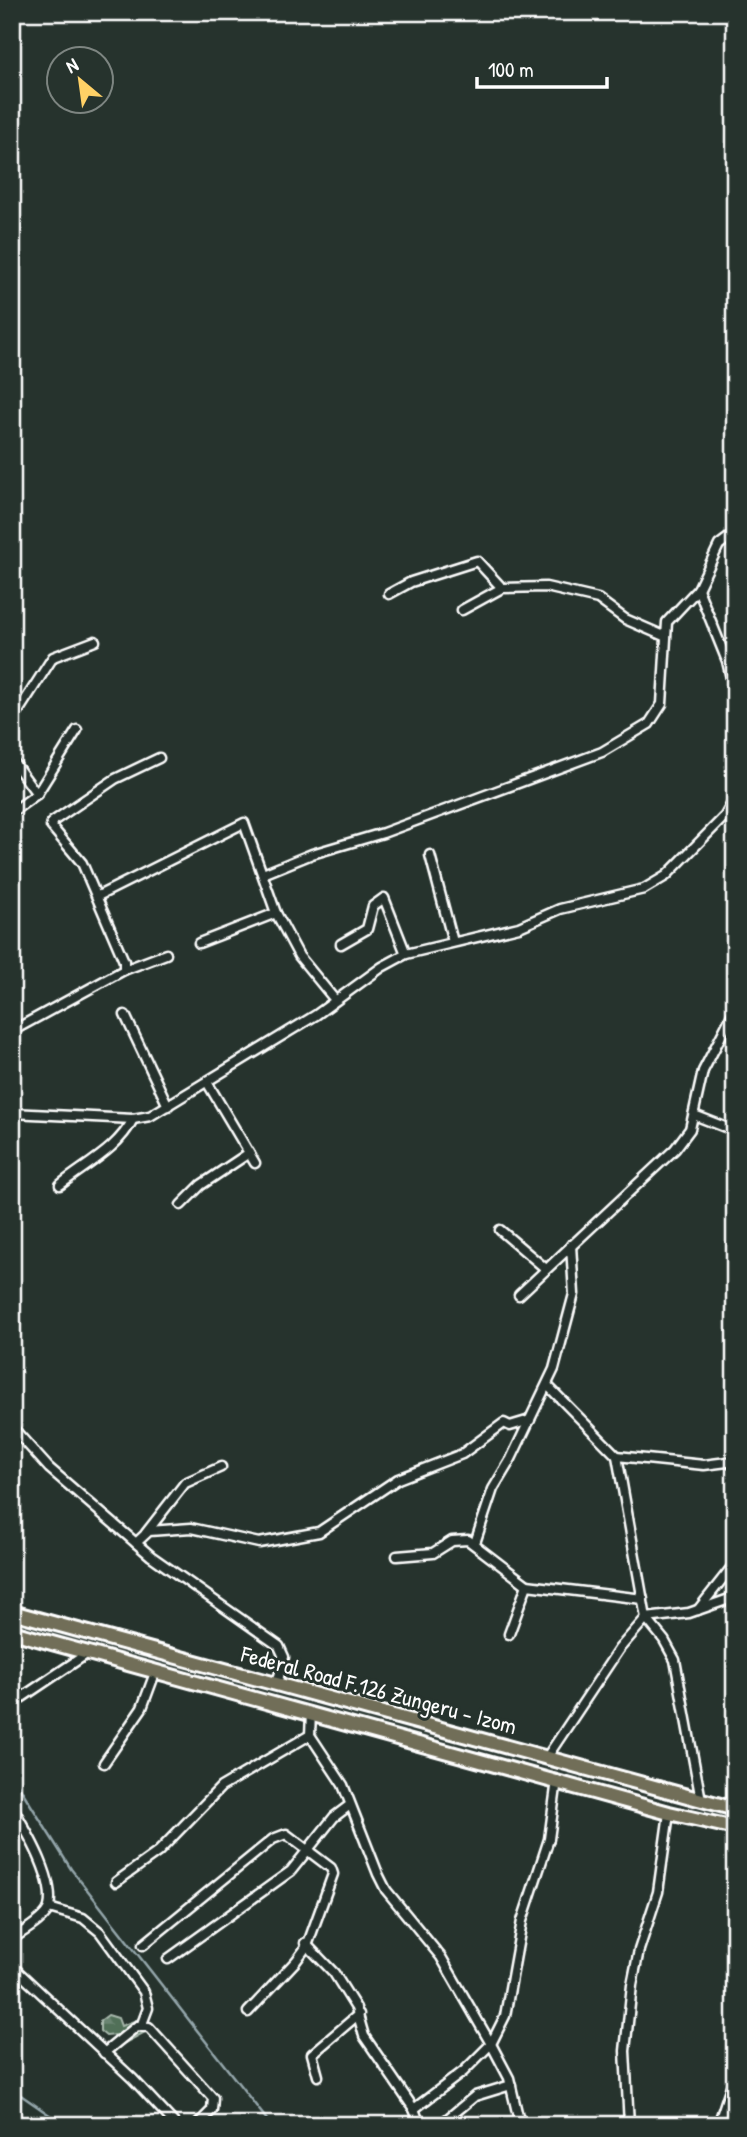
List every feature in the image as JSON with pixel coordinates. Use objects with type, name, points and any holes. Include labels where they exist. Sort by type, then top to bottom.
[{"type":"main road","name":"Federal Road F.126 Zungeru - Izom","points":[[12,1612],[735,1809]]},
{"type":"main road","name":"Federal Road F.126 Zungeru - Izom","points":[[12,1632],[669,1813],[735,1828]]},
{"type":"main road","points":[[111,1659],[117,1640]]},
{"type":"street","points":[[263,874],[312,854],[383,833],[542,776],[639,732],[657,716],[662,704],[664,636],[670,615],[698,589],[714,552],[735,533]]},
{"type":"street","points":[[389,594],[411,582],[477,561],[502,588]]},
{"type":"street","points":[[462,610],[502,588],[542,587],[591,596],[625,619],[664,636]]},
{"type":"street","points":[[698,589],[727,661],[735,695]]},
{"type":"street","points":[[12,721],[53,657],[95,641]]},
{"type":"street","points":[[12,812],[37,794],[77,730]]},
{"type":"street","points":[[124,970],[124,961],[82,863],[51,826],[52,822],[116,779],[159,758]]},
{"type":"street","points":[[12,761],[37,794]]},
{"type":"street","points":[[12,1113],[133,1119],[149,1116],[207,1082],[406,954],[519,927],[560,909],[644,889],[666,876],[725,816],[735,798]]},
{"type":"street","points":[[97,896],[244,823],[276,913],[299,956],[335,1000]]},
{"type":"street","points":[[430,855],[453,942]]},
{"type":"street","points":[[341,944],[367,929],[373,906],[384,898],[406,954]]},
{"type":"street","points":[[200,943],[276,913]]},
{"type":"street","points":[[12,1031],[124,970],[166,954]]},
{"type":"street","points":[[519,1294],[675,1149],[686,1134],[694,1115],[704,1071],[735,1009]]},
{"type":"street","points":[[125,1015],[167,1105]]},
{"type":"street","points":[[207,1082],[255,1163]]},
{"type":"street","points":[[694,1115],[735,1131]]},
{"type":"street","points":[[60,1185],[112,1148],[133,1119]]},
{"type":"street","points":[[180,1205],[201,1185],[249,1153]]},
{"type":"street","points":[[500,1230],[546,1269]]},
{"type":"street","points":[[475,1543],[493,1489],[548,1386],[574,1294],[571,1245]]},
{"type":"street","points":[[548,1386],[617,1456],[646,1618],[664,1640],[675,1660],[701,1800]]},
{"type":"street","points":[[146,1532],[203,1529],[262,1543],[319,1532],[398,1479],[462,1454],[504,1423],[510,1426],[530,1420]]},
{"type":"street","points":[[12,1427],[49,1468],[136,1543],[279,1646],[284,1657],[277,1684]]},
{"type":"street","points":[[617,1456],[704,1465],[735,1461]]},
{"type":"street","points":[[136,1543],[185,1483],[221,1467]]},
{"type":"street","points":[[397,1556],[433,1553],[452,1541],[468,1540],[527,1585],[643,1599]]},
{"type":"street","points":[[698,1610],[735,1563]]},
{"type":"street","points":[[509,1634],[527,1585]]},
{"type":"street","points":[[547,1756],[619,1650],[646,1618],[698,1610],[735,1597]]},
{"type":"street","points":[[12,1704],[88,1653]]},
{"type":"street","points":[[104,1763],[142,1708],[155,1673]]},
{"type":"street","points":[[311,1713],[310,1735],[338,1776],[386,1890],[441,1958],[491,2044],[511,2085],[520,2125]]},
{"type":"street","points":[[116,1882],[158,1852],[228,1781],[310,1735]]},
{"type":"street","points":[[414,2109],[464,2071],[491,2044],[505,2016],[522,1921],[549,1839],[557,1780]]},
{"type":"street","points":[[168,1959],[291,1871],[334,1817],[350,1805]]},
{"type":"street","points":[[12,1806],[37,1852],[46,1880],[49,1908]]},
{"type":"street","points":[[629,2125],[625,2051],[632,1985],[639,1950],[658,1892],[669,1813]]},
{"type":"street","points":[[144,1945],[276,1836],[286,1834],[331,1868],[333,1874],[305,1943],[307,1946],[248,2012]]},
{"type":"street","points":[[12,1939],[49,1908]]},
{"type":"street","points":[[49,1908],[83,1918],[100,1932],[144,1992],[148,2008],[142,2024],[104,2053]]},
{"type":"street","points":[[305,1943],[334,1973],[359,2014],[364,2036],[414,2109],[420,2125]]},
{"type":"street","points":[[12,1966],[176,2125]]},
{"type":"street","points":[[318,2076],[312,2054],[359,2014]]},
{"type":"street","points":[[142,2024],[149,2027],[212,2098],[212,2110],[197,2125]]},
{"type":"street","points":[[719,2125],[735,2074]]},
{"type":"street","points":[[440,2125],[475,2096],[511,2085]]},
{"type":"green space","points":[[108,2015],[118,2018],[121,2026],[139,2019],[148,2023],[145,2032],[125,2043],[115,2040],[116,2035],[106,2036],[100,2031],[100,2021]]},
{"type":"waterway","points":[[12,1775],[71,1869],[271,2125]]},
{"type":"waterway","points":[[12,2089],[64,2125]]}]
